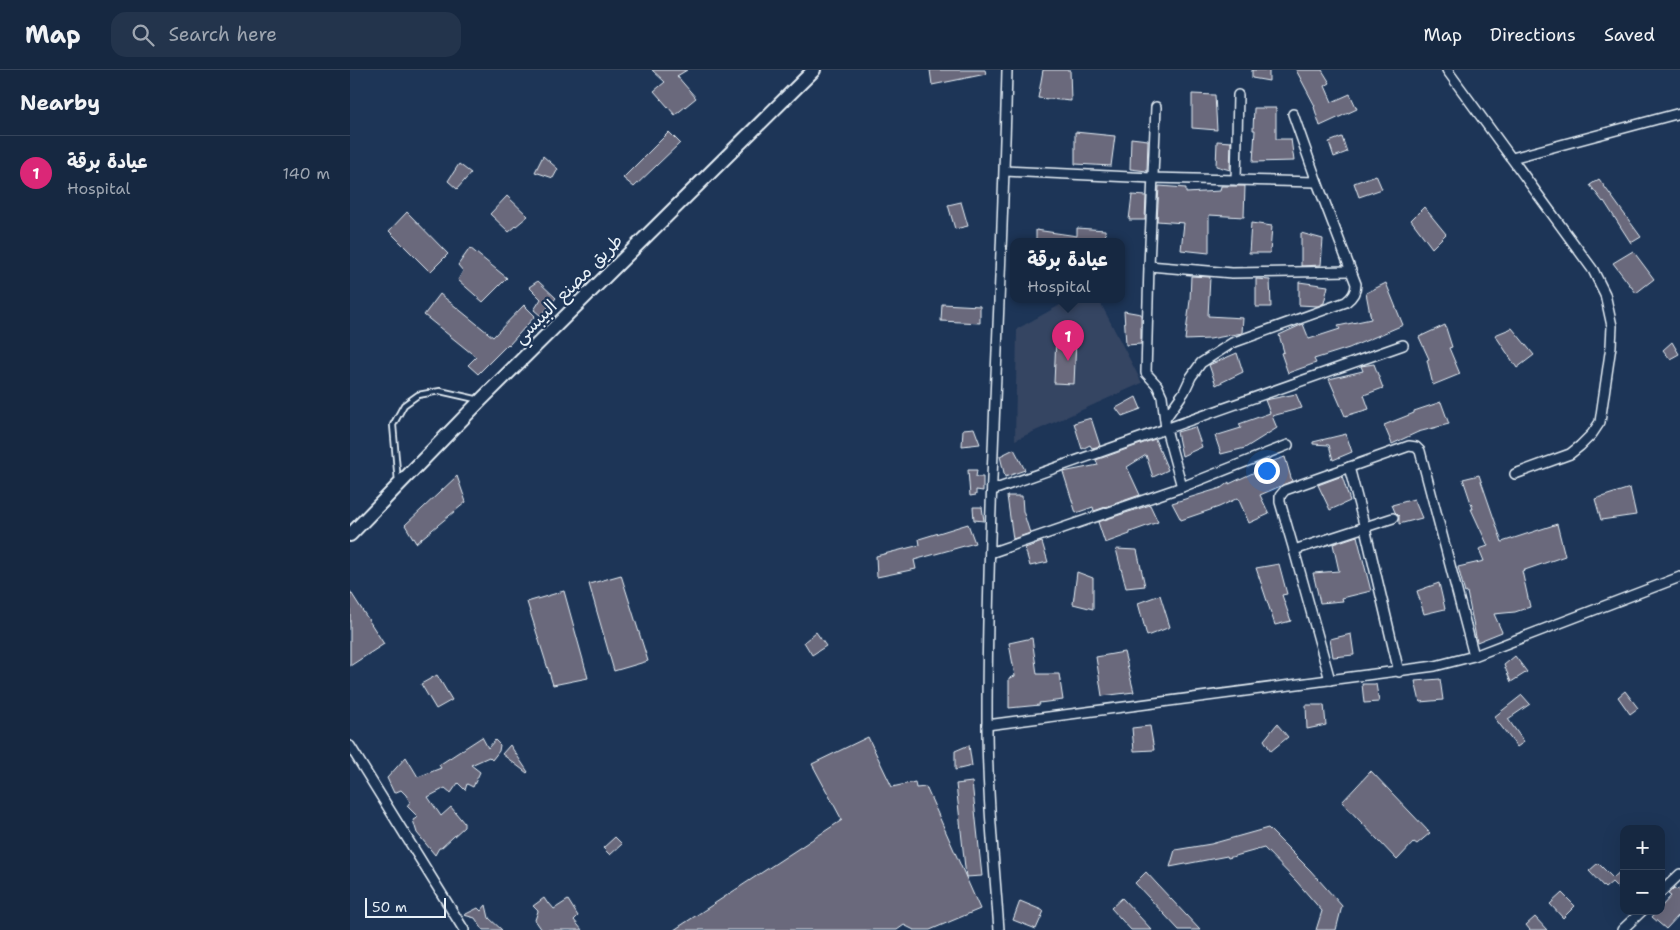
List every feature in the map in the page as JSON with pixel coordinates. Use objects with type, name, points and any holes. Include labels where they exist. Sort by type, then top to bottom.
[{"type":"main road","name":"طريق مصنع البيبسي","points":[[350,535],[481,400],[814,70]]},
{"type":"street","points":[[999,930],[990,809],[987,725],[990,553],[1007,70]]},
{"type":"street","points":[[1447,70],[1594,270],[1605,294],[1612,326],[1600,422],[1592,434],[1570,454],[1515,474]]},
{"type":"street","points":[[1236,180],[1238,95]]},
{"type":"street","points":[[1156,107],[1148,266],[1146,373],[1160,390],[1162,396],[1166,424],[1182,487]]},
{"type":"street","points":[[1512,158],[1680,113]]},
{"type":"street","points":[[1166,424],[1191,377],[1201,363],[1232,343],[1346,302],[1352,298],[1356,290],[1356,284],[1293,114]]},
{"type":"street","points":[[1004,171],[1152,178],[1317,182]]},
{"type":"street","points":[[1148,266],[1232,272],[1351,271]]},
{"type":"street","points":[[993,490],[1166,424],[1403,345]]},
{"type":"street","points":[[990,553],[1182,487],[1288,445]]},
{"type":"street","points":[[1330,680],[1280,502],[1282,492],[1409,446],[1420,450],[1474,656]]},
{"type":"street","points":[[1349,468],[1399,672]]},
{"type":"street","points":[[1294,550],[1393,518]]},
{"type":"street","points":[[987,725],[1435,666],[1474,656],[1680,577]]},
{"type":"street","points":[[350,746],[464,930]]},
{"type":"street","points":[[1665,888],[1680,874]]},
{"type":"street","points":[[1622,930],[1638,915]]},
{"type":"lane","points":[[398,486],[393,425],[404,405],[418,395],[440,391],[481,400]]},
{"type":"shaded area","points":[[1064,303],[1101,303],[1142,383],[1015,440],[1017,329]]},
{"type":"building","points":[[652,70],[687,70],[677,76],[696,98],[675,115],[654,91],[665,82]]},
{"type":"building","points":[[930,70],[985,70],[986,74],[932,85]]},
{"type":"building","points":[[1043,70],[1070,70],[1071,101],[1038,98]]},
{"type":"building","points":[[1252,70],[1269,70],[1269,81],[1252,78]]},
{"type":"building","points":[[1296,70],[1322,70],[1330,83],[1325,86],[1332,102],[1350,94],[1357,109],[1320,126],[1315,106]]},
{"type":"building","points":[[1192,94],[1215,95],[1217,130],[1192,128]]},
{"type":"building","points":[[1254,108],[1276,108],[1276,139],[1291,139],[1294,161],[1253,162]]},
{"type":"building","points":[[669,132],[680,143],[634,187],[623,178]]},
{"type":"building","points":[[1075,132],[1115,136],[1111,166],[1075,164]]},
{"type":"building","points":[[1342,137],[1347,152],[1334,157],[1329,142]]},
{"type":"building","points":[[1131,138],[1148,140],[1147,171],[1130,169]]},
{"type":"building","points":[[1217,141],[1231,142],[1230,170],[1216,166]]},
{"type":"building","points":[[543,156],[558,169],[553,178],[535,172]]},
{"type":"building","points":[[459,164],[471,173],[457,189],[448,181]]},
{"type":"building","points":[[1376,175],[1382,189],[1359,197],[1354,183]]},
{"type":"building","points":[[1599,179],[1641,237],[1631,243],[1604,201],[1590,185]]},
{"type":"building","points":[[1159,186],[1186,188],[1186,193],[1220,191],[1221,186],[1245,186],[1244,217],[1209,215],[1209,253],[1181,250],[1184,223],[1157,221]]},
{"type":"building","points":[[1132,195],[1146,196],[1145,220],[1129,220]]},
{"type":"building","points":[[507,196],[528,216],[509,232],[490,214]]},
{"type":"building","points":[[961,202],[968,226],[955,229],[948,205]]},
{"type":"building","points":[[1424,207],[1446,234],[1432,248],[1411,220]]},
{"type":"building","points":[[407,212],[448,254],[430,272],[389,231]]},
{"type":"building","points":[[1251,223],[1272,226],[1270,253],[1249,253]]},
{"type":"building","points":[[1077,228],[1105,230],[1106,238],[1036,238],[1036,230],[1077,236]]},
{"type":"building","points":[[1301,233],[1323,239],[1321,265],[1301,266]]},
{"type":"building","points":[[470,248],[507,278],[483,302],[458,280],[463,271],[458,265]]},
{"type":"building","points":[[1633,251],[1654,279],[1636,293],[1613,263]]},
{"type":"building","points":[[1191,276],[1210,277],[1208,316],[1243,318],[1242,333],[1210,339],[1185,340]]},
{"type":"building","points":[[1256,279],[1270,280],[1271,307],[1256,307]]},
{"type":"building","points":[[538,281],[556,298],[541,316],[534,310],[541,299],[529,287]]},
{"type":"building","points":[[1299,282],[1328,286],[1324,303],[1318,306],[1299,305]]},
{"type":"building","points":[[1386,283],[1403,325],[1349,348],[1314,359],[1316,363],[1288,373],[1281,353],[1284,352],[1279,335],[1303,324],[1309,339],[1340,329],[1338,326],[1371,319],[1366,293]]},
{"type":"building","points":[[440,294],[493,337],[524,305],[535,316],[509,345],[478,374],[468,365],[476,357],[424,315]]},
{"type":"building","points":[[942,304],[980,306],[980,323],[941,321]]},
{"type":"building","points":[[1124,311],[1141,314],[1141,344],[1126,345]]},
{"type":"building","points":[[1445,325],[1452,347],[1449,348],[1460,374],[1433,385],[1427,360],[1429,359],[1419,337]]},
{"type":"building","points":[[1512,328],[1534,355],[1517,368],[1495,335]]},
{"type":"building","points":[[1056,338],[1076,339],[1074,384],[1054,383]]},
{"type":"building","points":[[1672,342],[1679,354],[1670,359],[1663,350]]},
{"type":"building","points":[[1237,353],[1243,372],[1216,385],[1209,365]]},
{"type":"building","points":[[1374,364],[1383,388],[1364,395],[1369,409],[1345,416],[1329,379],[1363,371],[1361,366]]},
{"type":"building","points":[[1296,394],[1302,408],[1272,416],[1277,428],[1245,448],[1221,454],[1215,436],[1241,428],[1239,424],[1270,413],[1265,400]]},
{"type":"building","points":[[1136,397],[1141,409],[1122,416],[1116,408]]},
{"type":"building","points":[[1441,402],[1449,424],[1418,432],[1392,444],[1384,425],[1414,413],[1414,411]]},
{"type":"building","points":[[1091,418],[1100,446],[1092,448],[1090,445],[1082,449],[1074,423]]},
{"type":"building","points":[[1195,427],[1202,447],[1182,456],[1177,432]]},
{"type":"building","points":[[974,428],[980,444],[962,446],[963,429]]},
{"type":"building","points":[[1346,434],[1352,452],[1333,460],[1329,445],[1313,444],[1313,442]]},
{"type":"building","points":[[1155,439],[1168,470],[1153,477],[1146,455],[1127,467],[1140,495],[1094,511],[1093,507],[1076,513],[1063,472],[1098,465],[1096,460]]},
{"type":"building","points":[[1014,449],[1025,470],[1005,477],[1000,456]]},
{"type":"building","points":[[1285,457],[1292,481],[1260,495],[1269,514],[1249,523],[1238,498],[1219,507],[1181,520],[1172,503],[1221,488],[1229,482],[1229,484],[1257,471],[1256,467]]},
{"type":"building","points":[[968,470],[977,470],[976,477],[983,477],[983,491],[976,490],[976,495],[970,496]]},
{"type":"building","points":[[1479,475],[1502,542],[1557,524],[1565,556],[1522,571],[1530,607],[1515,612],[1494,614],[1502,632],[1477,642],[1467,592],[1465,593],[1458,567],[1484,561],[1479,549],[1488,546],[1471,509],[1473,509],[1463,479]]},
{"type":"building","points":[[457,476],[466,502],[416,543],[405,525]]},
{"type":"building","points":[[1342,476],[1350,501],[1330,510],[1318,485]]},
{"type":"building","points":[[1630,488],[1636,515],[1601,520],[1595,499]]},
{"type":"building","points":[[1007,496],[1022,496],[1023,511],[1030,533],[1013,539]]},
{"type":"building","points":[[1414,499],[1422,518],[1399,524],[1399,516],[1392,505]]},
{"type":"building","points":[[1150,505],[1158,522],[1105,543],[1098,522]]},
{"type":"building","points":[[973,507],[982,507],[984,521],[974,520]]},
{"type":"building","points":[[968,524],[975,543],[914,560],[916,569],[877,577],[876,556],[920,545],[919,539]]},
{"type":"building","points":[[1357,536],[1371,591],[1342,598],[1343,601],[1320,603],[1313,573],[1339,571],[1333,544]]},
{"type":"building","points":[[1042,542],[1048,562],[1030,566],[1025,548]]},
{"type":"building","points":[[1116,549],[1137,550],[1145,586],[1126,588]]},
{"type":"building","points":[[1279,564],[1287,594],[1282,595],[1291,621],[1275,625],[1256,568]]},
{"type":"building","points":[[1077,572],[1093,578],[1093,609],[1073,604]]},
{"type":"building","points":[[621,575],[648,661],[614,671],[589,584]]},
{"type":"building","points":[[1439,583],[1445,609],[1424,614],[1417,591]]},
{"type":"building","points":[[350,591],[384,644],[350,666]]},
{"type":"building","points":[[564,591],[588,678],[553,685],[527,602]]},
{"type":"building","points":[[1160,595],[1170,627],[1147,636],[1138,603]]},
{"type":"building","points":[[816,632],[826,646],[812,655],[804,642]]},
{"type":"building","points":[[1351,634],[1354,655],[1333,657],[1330,639]]},
{"type":"building","points":[[1032,638],[1037,674],[1059,674],[1063,700],[1039,703],[1040,705],[1009,708],[1009,678],[1015,676],[1009,643]]},
{"type":"building","points":[[1124,652],[1134,692],[1102,696],[1096,657]]},
{"type":"building","points":[[1515,656],[1527,672],[1511,682],[1504,665]]},
{"type":"building","points":[[437,675],[452,700],[436,709],[421,684]]},
{"type":"building","points":[[1440,679],[1443,700],[1420,702],[1415,681]]},
{"type":"building","points":[[1362,684],[1376,684],[1379,702],[1364,703]]},
{"type":"building","points":[[1625,691],[1638,708],[1630,714],[1618,697]]},
{"type":"building","points":[[1522,695],[1530,704],[1508,719],[1524,742],[1517,747],[1494,717]]},
{"type":"building","points":[[1306,705],[1324,705],[1326,725],[1307,729]]},
{"type":"building","points":[[1277,724],[1288,737],[1271,751],[1264,740]]},
{"type":"building","points":[[1150,726],[1154,750],[1134,751],[1132,728]]},
{"type":"building","points":[[482,737],[488,748],[495,740],[500,745],[499,751],[492,760],[489,757],[471,765],[480,772],[473,787],[467,784],[465,790],[458,783],[451,793],[445,788],[428,797],[441,816],[451,807],[464,823],[464,827],[439,848],[435,855],[417,833],[413,820],[418,817],[407,806],[410,802],[406,795],[401,790],[394,793],[387,778],[406,757],[418,777],[441,768],[439,765]]},
{"type":"building","points":[[868,737],[892,787],[915,782],[916,788],[926,787],[980,909],[930,930],[914,930],[904,925],[897,930],[674,930],[842,820],[812,764]]},
{"type":"building","points":[[510,745],[528,772],[527,773],[502,754]]},
{"type":"building","points":[[969,745],[972,766],[955,770],[955,751]]},
{"type":"building","points":[[1371,771],[1430,833],[1417,844],[1414,842],[1397,860],[1342,802]]},
{"type":"building","points":[[972,782],[982,876],[966,877],[956,784]]},
{"type":"building","points":[[1268,828],[1310,870],[1342,906],[1336,930],[1316,930],[1322,911],[1264,848],[1228,858],[1227,856],[1170,867],[1175,850],[1211,844]]},
{"type":"building","points":[[615,837],[622,844],[610,855],[603,848]]},
{"type":"building","points":[[1598,863],[1613,878],[1620,872],[1620,890],[1612,882],[1605,888],[1589,871]]},
{"type":"building","points":[[1146,872],[1200,930],[1179,930],[1135,883]]},
{"type":"building","points":[[1680,887],[1680,914],[1666,929],[1652,917],[1654,915],[1665,915],[1665,903],[1671,896],[1668,894],[1674,888],[1677,890]]},
{"type":"building","points":[[1562,893],[1575,906],[1563,918],[1550,904]]},
{"type":"building","points":[[544,898],[554,909],[568,900],[578,916],[574,920],[582,930],[542,930],[535,920],[538,911],[533,906]]},
{"type":"building","points":[[1122,898],[1152,930],[1131,930],[1111,908]]},
{"type":"building","points":[[1020,901],[1044,911],[1036,929],[1013,920]]},
{"type":"building","points":[[486,905],[489,918],[502,930],[483,930],[475,918],[464,915],[478,908],[481,911]]},
{"type":"building","points":[[1535,917],[1547,930],[1530,930],[1526,925]]},
{"type":"place","name":"عيادة برقة","points":[[1068,361]]}]
